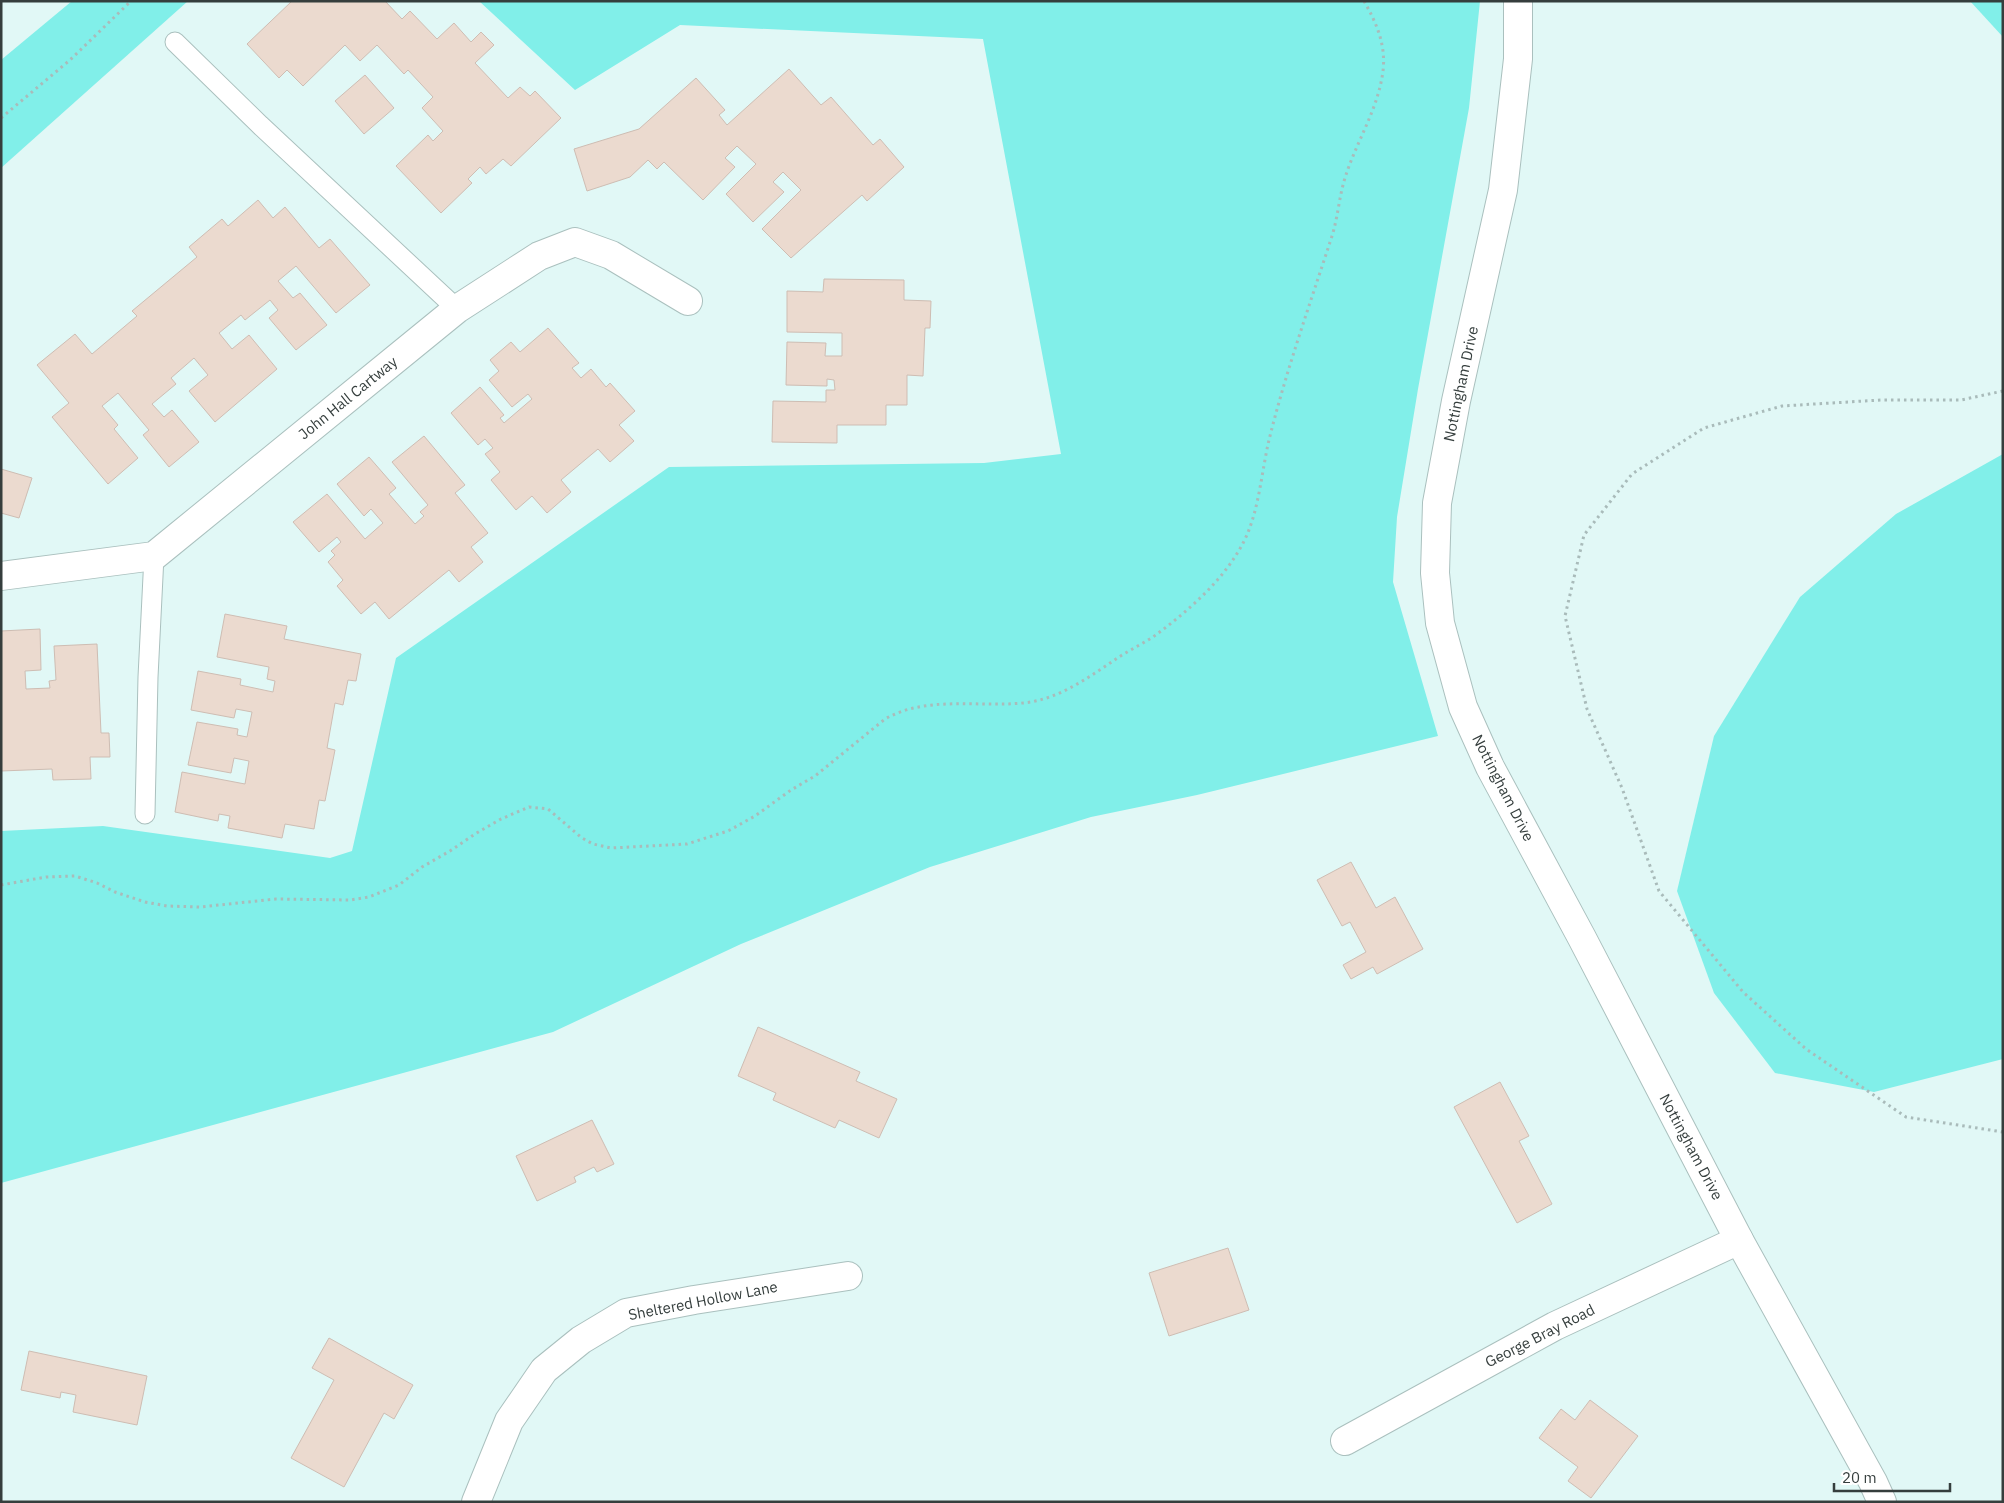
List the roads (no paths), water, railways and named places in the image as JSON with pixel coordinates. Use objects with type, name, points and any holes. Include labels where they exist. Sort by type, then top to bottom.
[{"type":"street","name":"Nottingham Drive","points":[[1518,1],[1518,58],[1503,190],[1456,401],[1437,503],[1435,572],[1440,623],[1463,707],[1490,767],[1582,938],[1739,1240],[1873,1482],[1882,1502]]},
{"type":"street","name":"John Hall Cartway","points":[[154,556],[457,309],[538,256],[575,242],[611,255],[688,301]]},
{"type":"street","points":[[1,576],[154,556]]},
{"type":"street","name":"George Bray Road","points":[[1345,1442],[1554,1326],[1739,1240]]},
{"type":"street","name":"Sheltered Hollow Lane","points":[[476,1502],[509,1421],[544,1370],[581,1340],[626,1313],[694,1300],[848,1276]]},
{"type":"lane","points":[[175,42],[260,125],[457,309]]},
{"type":"lane","points":[[145,814],[148,677],[154,556]]}]
